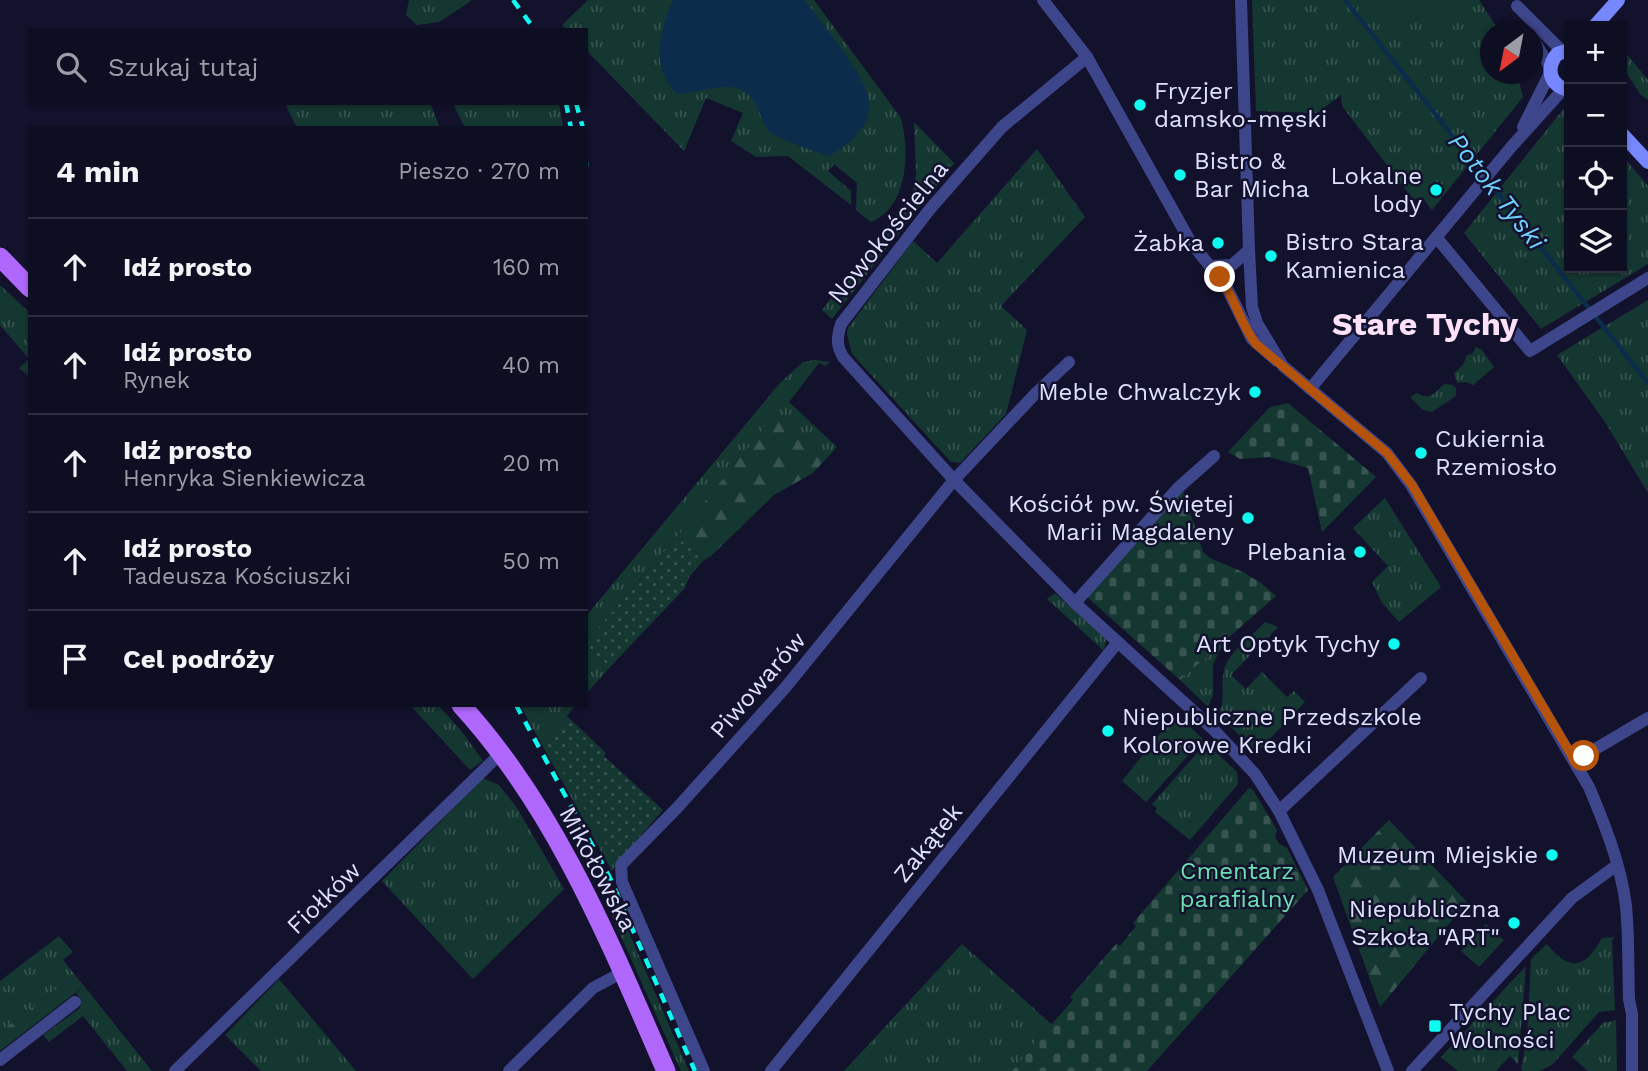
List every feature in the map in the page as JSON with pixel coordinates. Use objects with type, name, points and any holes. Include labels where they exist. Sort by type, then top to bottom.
[{"type":"main road","points":[[0,257],[28,287]]},
{"type":"main road","points":[[0,266],[28,287]]},
{"type":"main road","name":"Mikołowska","points":[[463,707],[540,810],[598,915],[666,1071]]},
{"type":"street","points":[[1043,0],[1087,57],[1190,242],[1212,266],[1233,298],[1252,339],[1387,453],[1412,485],[1575,761],[1602,818],[1617,865],[1626,907],[1632,1071]]},
{"type":"street","points":[[1241,0],[1249,250],[1254,314],[1283,366]]},
{"type":"street","points":[[1600,21],[1619,0]]},
{"type":"street","points":[[1608,21],[1619,0]]},
{"type":"street","points":[[1515,3],[1524,21]]},
{"type":"street","points":[[1515,3],[1564,49]]},
{"type":"street","points":[[1512,146],[1555,56],[1564,51]]},
{"type":"street","name":"Nowokościelna","points":[[1087,57],[1002,127],[906,239],[841,324],[837,337],[838,348],[843,357],[954,480],[1074,603],[1241,756],[1279,811],[1318,890],[1388,1071]]},
{"type":"street","points":[[1543,57],[1555,84],[1564,88]]},
{"type":"street","points":[[1310,389],[1512,146],[1564,92]]},
{"type":"street","points":[[1627,135],[1637,150]]},
{"type":"street","points":[[1627,139],[1648,162]]},
{"type":"street","points":[[1437,237],[1530,351],[1648,278]]},
{"type":"street","points":[[1212,266],[1232,265],[1249,250]]},
{"type":"street","name":"Piwowarów","points":[[704,1071],[622,882],[621,865],[686,798],[785,688],[954,480],[1069,362]]},
{"type":"street","points":[[1074,603],[1178,488],[1214,456]]},
{"type":"street","name":"Zakątek","points":[[771,1071],[1118,642]]},
{"type":"street","points":[[1279,811],[1421,678]]},
{"type":"street","points":[[1575,761],[1648,718]]},
{"type":"street","name":"Fiołków","points":[[175,1071],[500,754]]},
{"type":"street","points":[[1412,1071],[1572,898],[1617,865]]},
{"type":"street","points":[[509,1071],[593,988],[623,972]]},
{"type":"street","points":[[0,1060],[75,1002]]},
{"type":"green space","points":[[409,0],[471,1],[439,22],[417,25],[406,15]]},
{"type":"green space","points":[[588,0],[814,0],[901,118],[905,162],[899,191],[893,204],[883,215],[871,222],[856,210],[857,183],[834,164],[828,171],[851,191],[851,205],[788,156],[756,157],[731,141],[743,113],[706,98],[684,151],[588,52],[588,28],[564,28],[562,25]]},
{"type":"green space","points":[[1252,0],[1479,0],[1493,21],[1480,21],[1480,84],[1520,84],[1523,97],[1432,210],[1422,197],[1413,199],[1342,106],[1341,95],[1317,113],[1256,111]]},
{"type":"green space","points":[[1375,0],[1457,0],[1452,31],[1446,38],[1422,21],[1386,10]]},
{"type":"green space","points":[[1627,54],[1648,80],[1648,100],[1640,94],[1627,74]]},
{"type":"green space","points":[[286,105],[431,105],[439,126],[296,126]]},
{"type":"green space","points":[[454,105],[559,105],[563,126],[464,126]]},
{"type":"green space","points":[[1564,108],[1564,273],[1627,273],[1627,161],[1648,186],[1648,264],[1541,329],[1464,233]]},
{"type":"green space","points":[[914,122],[954,163],[832,319],[822,310],[912,195],[916,175]]},
{"type":"green space","points":[[1037,149],[1085,217],[1001,306],[1027,330],[1006,414],[960,463],[951,462],[852,354],[848,328],[913,241],[937,263]]},
{"type":"green space","points":[[0,285],[28,311],[28,358],[0,325]]},
{"type":"green space","points":[[1648,300],[1648,493],[1605,422],[1557,355]]},
{"type":"green space","points":[[1476,347],[1482,350],[1494,367],[1473,385],[1466,382],[1457,383],[1454,373]]},
{"type":"green space","points":[[28,360],[28,375],[19,368]]},
{"type":"green space","points":[[803,362],[830,362],[825,366],[819,363],[789,402],[837,447],[826,459],[776,413],[682,531],[588,640],[588,614],[780,383]]},
{"type":"green space","points":[[1444,384],[1456,388],[1456,396],[1432,412],[1423,410],[1410,397],[1417,393],[1432,395]]},
{"type":"green space","points":[[1288,403],[1376,477],[1322,532],[1308,468],[1269,457],[1240,459],[1228,452],[1270,407]]},
{"type":"green space","points":[[776,412],[826,459],[813,473],[774,495],[704,560],[677,537]]},
{"type":"green space","points":[[1183,490],[1203,552],[1210,558],[1243,572],[1276,596],[1180,680],[1087,597]]},
{"type":"green space","points":[[1385,498],[1441,587],[1399,622],[1382,603],[1372,582],[1388,566],[1353,528]]},
{"type":"green space","points":[[677,537],[704,560],[689,577],[685,588],[610,667],[588,649],[588,640]]},
{"type":"green space","points":[[1055,593],[1106,639],[1104,651],[1047,599]]},
{"type":"green space","points":[[1265,622],[1278,627],[1231,675],[1246,689],[1262,672],[1287,697],[1294,691],[1305,702],[1257,752],[1218,715],[1222,703],[1223,673],[1228,661]]},
{"type":"green space","points":[[1224,642],[1213,664],[1213,695],[1208,707],[1180,680]]},
{"type":"green space","points":[[588,649],[610,667],[588,692]]},
{"type":"green space","points":[[412,707],[440,707],[483,761],[470,770]]},
{"type":"green space","points":[[521,707],[574,707],[545,741],[617,863],[612,871]]},
{"type":"green space","points":[[1176,714],[1203,739],[1146,802],[1122,781]]},
{"type":"green space","points":[[567,716],[606,753],[604,756],[663,810],[617,863],[544,741]]},
{"type":"green space","points":[[1206,743],[1237,772],[1238,784],[1190,840],[1155,812],[1157,808],[1152,804]]},
{"type":"green space","points":[[483,778],[499,785],[517,808],[564,889],[473,979],[382,881]]},
{"type":"green space","name":"Cmentarz parafialny","points":[[1249,788],[1253,790],[1277,830],[1275,837],[1279,844],[1287,848],[1308,890],[1147,1071],[1012,1071],[1036,1042],[1034,1039],[1049,1022],[1052,1024],[1073,1000],[1070,997],[1116,944],[1120,946],[1136,926],[1133,923]]},
{"type":"green space","points":[[1389,820],[1467,902],[1380,1007],[1333,877]]},
{"type":"green space","points":[[610,889],[689,1071],[681,1071],[612,916],[616,911],[607,892]]},
{"type":"green space","points":[[1486,924],[1504,940],[1479,967],[1461,951]]},
{"type":"green space","points":[[59,936],[73,952],[63,960],[75,975],[0,1032],[0,981]]},
{"type":"green space","points":[[1614,937],[1615,1010],[1599,1012],[1552,1065],[1539,1071],[1523,1071],[1521,1069],[1527,1038],[1531,959],[1547,944],[1562,959],[1576,963],[1589,956],[1602,938]]},
{"type":"green space","points":[[962,944],[1049,1022],[1012,1071],[844,1071]]},
{"type":"green space","points":[[1526,966],[1518,1065],[1510,1056],[1496,1071],[1458,1071],[1441,1057]]},
{"type":"green space","points":[[75,975],[84,986],[0,1051],[0,1032]]},
{"type":"green space","points":[[279,979],[356,1071],[261,1071],[225,1035]]},
{"type":"green space","points":[[84,986],[152,1071],[127,1071],[83,1016],[49,1042],[43,1035],[80,1008],[81,999],[76,993]]},
{"type":"green space","points":[[1616,1020],[1617,1071],[1588,1071],[1572,1057],[1603,1023]]},
{"type":"water","points":[[673,0],[805,0],[864,85],[868,96],[868,116],[859,132],[845,146],[829,156],[797,145],[769,131],[752,98],[742,90],[718,87],[677,94],[669,84],[660,61],[661,37]]},
{"type":"waterway","name":"Potok Tyski","points":[[1345,0],[1648,383]]},
{"type":"railway","points":[[513,0],[534,28]]},
{"type":"railway","points":[[566,105],[571,126]]},
{"type":"railway","points":[[577,105],[582,126]]},
{"type":"railway","points":[[517,707],[610,878],[695,1071]]},
{"type":"place","name":"Fryzjer damsko-męski","points":[[1140,105]]},
{"type":"place","name":"Bistro & Bar Micha","points":[[1180,175]]},
{"type":"place","name":"Lokalne lody","points":[[1436,190]]},
{"type":"place","name":"Żabka","points":[[1218,243]]},
{"type":"place","name":"Bistro Stara Kamienica","points":[[1271,256]]},
{"type":"place","name":"Meble Chwalczyk","points":[[1255,392]]},
{"type":"place","name":"Cukiernia Rzemiosło","points":[[1421,453]]},
{"type":"place","name":"Kościół pw. Świętej Marii Magdaleny","points":[[1248,518]]},
{"type":"place","name":"Plebania","points":[[1360,552]]},
{"type":"place","name":"Art Optyk Tychy","points":[[1394,644]]},
{"type":"place","name":"Niepubliczne Przedszkole Kolorowe Kredki","points":[[1108,731]]},
{"type":"place","name":"Muzeum Miejskie","points":[[1552,855]]},
{"type":"place","name":"Niepubliczna Szkoła \"ART\"","points":[[1514,923]]},
{"type":"place","name":"Tychy Plac Wolności","points":[[1435,1026]]},
{"type":"district","name":"Stare Tychy","points":[[1425,324]]},
{"type":"route","points":[[1220,277],[1256,344],[1387,453],[1412,485],[1575,761],[1584,756]]}]
